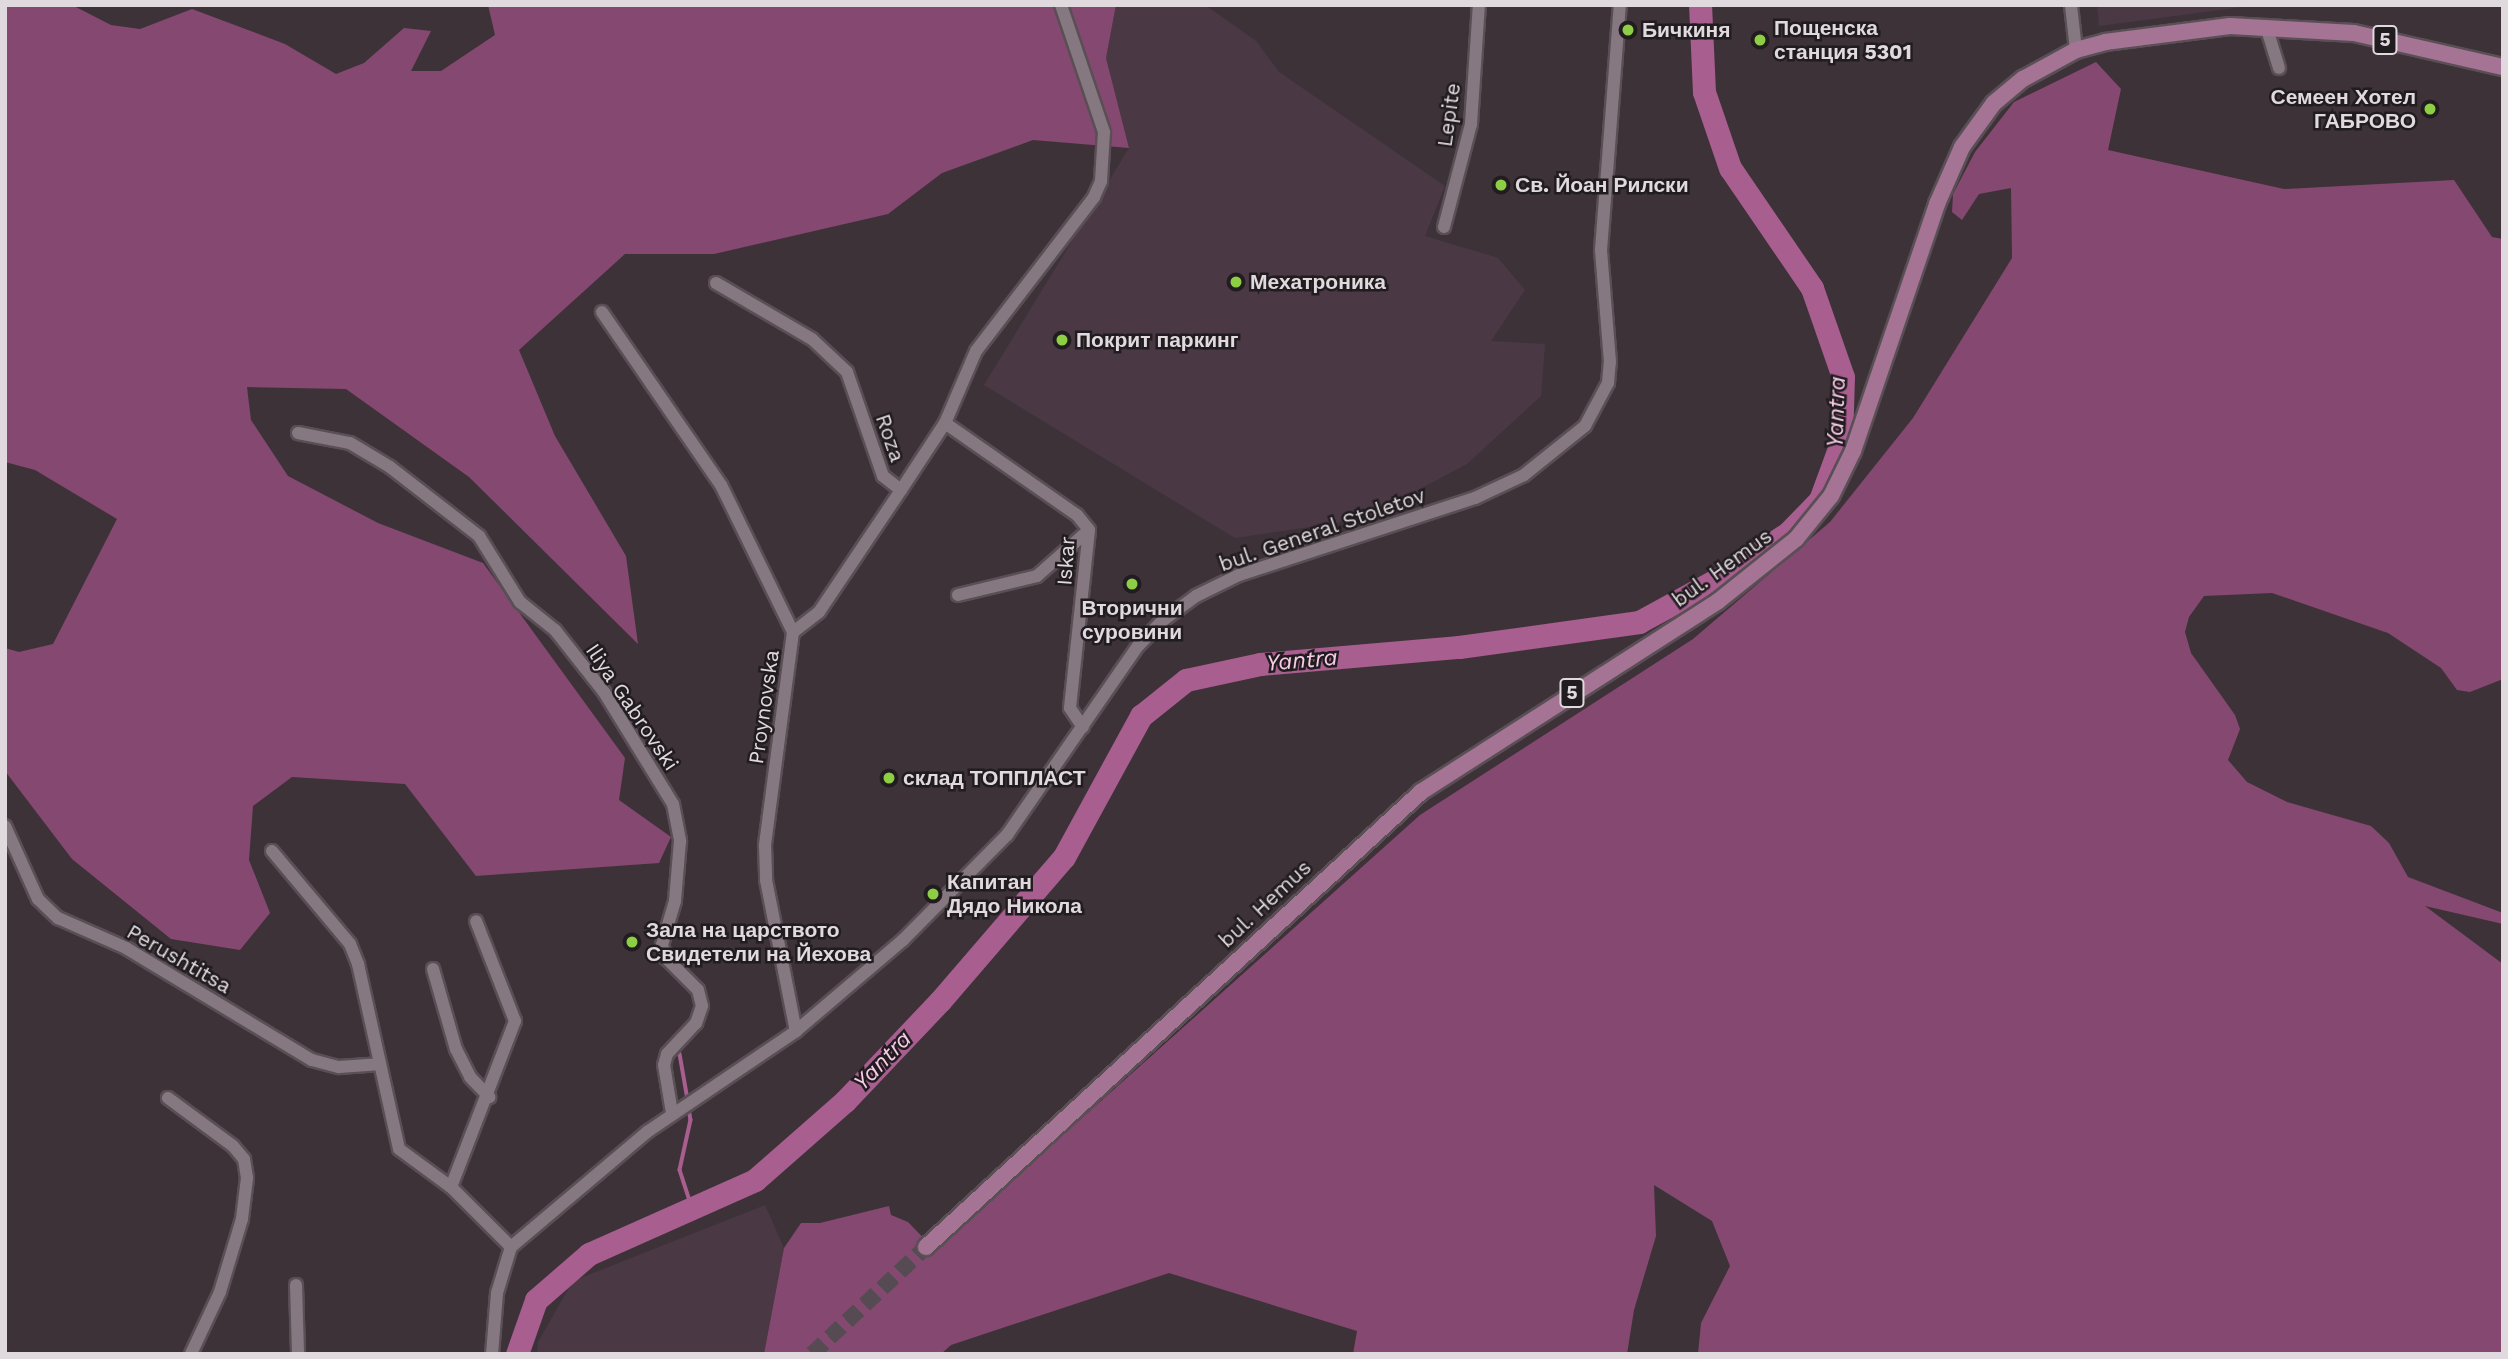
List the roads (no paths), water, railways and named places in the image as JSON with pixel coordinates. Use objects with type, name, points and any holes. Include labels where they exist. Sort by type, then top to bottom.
[{"type":"main road","name":"bul. Hemus","points":[[926,1247],[1421,792],[1717,602],[1796,539],[1831,496],[1853,451],[1937,204],[1962,147],[1994,103],[2023,79],[2076,50],[2179,30],[2266,26],[2354,33],[2503,67]]},
{"type":"street","points":[[901,490],[945,423],[976,351],[1094,197],[1101,181],[1104,132],[1061,5]]},
{"type":"street","name":"Lepite","points":[[1444,227],[1471,124],[1479,5]]},
{"type":"street","name":"bul. General Stoletov","points":[[511,1247],[676,1110],[796,1031],[903,940],[988,857],[1083,727],[1138,646],[1196,596],[1240,575],[1475,498],[1524,475],[1585,426],[1608,383],[1610,362],[1601,250],[1620,5]]},
{"type":"street","points":[[2071,5],[2076,50]]},
{"type":"street","points":[[2266,26],[2276,62]]},
{"type":"street","name":"Roza","points":[[716,284],[812,340],[839,363],[847,372],[883,476],[901,490],[819,612],[793,632]]},
{"type":"street","name":"Proynovska","points":[[602,313],[721,485],[793,632],[765,846],[766,880],[796,1031]]},
{"type":"street","name":"Iskar","points":[[945,423],[1077,515],[1089,530],[1070,708],[1083,727]]},
{"type":"street","name":"Iliya Gabrovski","points":[[298,433],[350,443],[390,467],[479,536],[520,602],[555,630],[604,692],[673,804],[680,841],[675,901],[662,945],[666,958],[698,990],[702,1006],[696,1023],[664,1065],[676,1110]]},
{"type":"street","points":[[958,595],[1037,576],[1089,530]]},
{"type":"street","name":"Perushtitsa","points":[[5,826],[38,899],[58,918],[125,948],[312,1060],[338,1067],[378,1063]]},
{"type":"street","points":[[272,851],[350,944],[358,964],[399,1149],[451,1187],[511,1247],[498,1293],[492,1354]]},
{"type":"street","points":[[451,1187],[489,1097],[515,1021],[476,921]]},
{"type":"street","points":[[433,969],[456,1049],[470,1077],[489,1097]]},
{"type":"street","points":[[168,1098],[233,1146],[244,1159],[247,1178],[242,1219],[220,1292],[191,1354]]},
{"type":"street","points":[[296,1285],[298,1354]]},
{"type":"waterway","name":"Yantra","points":[[517,1354],[536,1300],[589,1254],[755,1180],[845,1101],[940,1001],[1064,857],[1141,716],[1186,680],[1260,664],[1459,647],[1639,622],[1718,579],[1788,533],[1820,500],[1841,443],[1843,377],[1812,288],[1730,168],[1704,92],[1700,5]]},
{"type":"waterway","points":[[680,1054],[688,1100]]},
{"type":"waterway","points":[[689,1108],[691,1120],[680,1170],[692,1208]]},
{"type":"tunnel","points":[[812,1354],[926,1247]]},
{"type":"place","name":"Бичкиня","points":[[1628,30]]},
{"type":"place","name":"Пощенска станция 5301","points":[[1760,40]]},
{"type":"place","name":"Семеен Хотел ГАБРОВО","points":[[2430,109]]},
{"type":"place","name":"Св. Йоан Рилски","points":[[1501,185]]},
{"type":"place","name":"Мехатроника","points":[[1236,282]]},
{"type":"place","name":"Покрит паркинг","points":[[1062,340]]},
{"type":"place","name":"Вторични суровини","points":[[1132,584]]},
{"type":"place","name":"склад ТОППЛАСТ","points":[[889,778]]},
{"type":"place","name":"Капитан Дядо Никола","points":[[933,894]]},
{"type":"place","name":"Зала на царството Свидетели на Йехова","points":[[632,942]]}]
